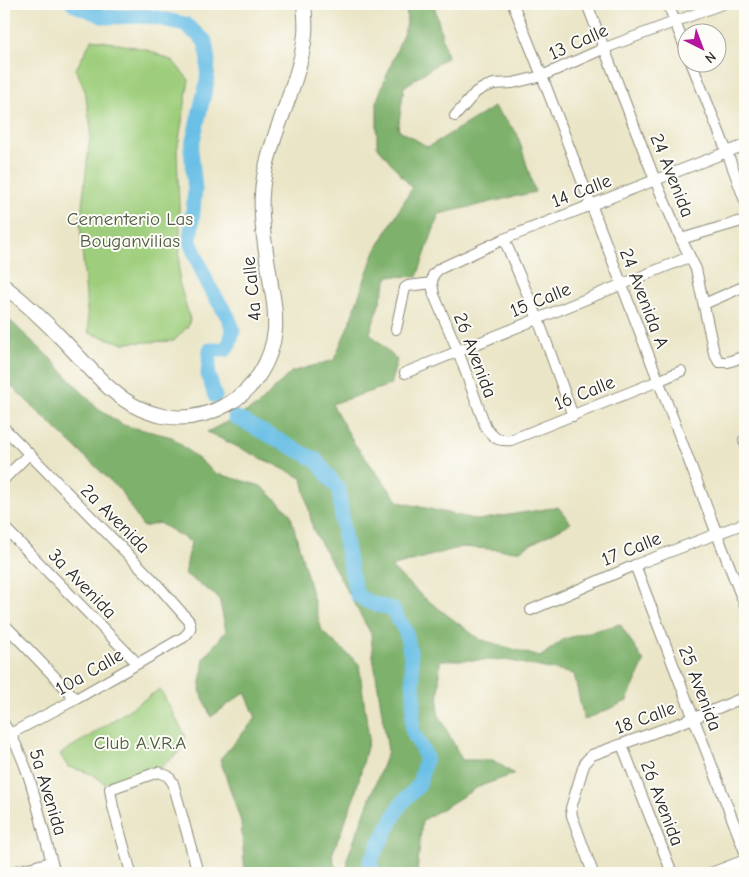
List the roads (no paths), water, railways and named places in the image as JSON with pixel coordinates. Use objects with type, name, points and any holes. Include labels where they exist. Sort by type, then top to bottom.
[{"type":"main road","name":"4a Calle","points":[[4,286],[45,321],[105,384],[133,405],[160,416],[183,418],[206,414],[240,397],[260,374],[273,342],[275,316],[263,231],[262,185],[266,163],[300,62],[305,32],[304,4]]},
{"type":"street","name":"24 Avenida A","points":[[513,4],[745,606]]},
{"type":"street","name":"24 Avenida","points":[[587,4],[655,180],[696,269],[714,353],[719,362],[728,362],[745,356]]},
{"type":"street","points":[[668,4],[675,21]]},
{"type":"street","name":"13 Calle","points":[[455,116],[476,92],[485,87],[542,76],[605,48],[722,4]]},
{"type":"street","points":[[695,72],[745,201]]},
{"type":"street","name":"14 Calle","points":[[432,279],[439,269],[504,239],[745,145]]},
{"type":"street","points":[[681,239],[745,220]]},
{"type":"street","points":[[504,239],[538,319],[573,416]]},
{"type":"street","name":"15 Calle","points":[[405,373],[689,257]]},
{"type":"street","points":[[396,329],[405,288],[432,279]]},
{"type":"street","name":"26 Avenida","points":[[432,279],[434,295],[458,351],[486,428],[493,438],[500,441]]},
{"type":"street","points":[[704,304],[745,286]]},
{"type":"street","name":"16 Calle","points":[[500,441],[511,440],[681,371]]},
{"type":"street","name":"2a Avenida","points":[[4,428],[154,581],[189,621],[191,629],[184,637]]},
{"type":"street","points":[[4,479],[29,454]]},
{"type":"street","name":"17 Calle","points":[[531,610],[635,564],[745,523]]},
{"type":"street","name":"3a Avenida","points":[[4,527],[137,663]]},
{"type":"street","name":"25 Avenida","points":[[635,564],[745,852]]},
{"type":"street","points":[[4,624],[76,699]]},
{"type":"street","name":"10a Calle","points":[[10,734],[76,699],[184,637]]},
{"type":"street","name":"18 Calle","points":[[593,873],[572,816],[571,808],[586,761],[592,755],[694,718],[745,697]]},
{"type":"street","name":"5a Avenida","points":[[4,724],[22,756],[55,873]]},
{"type":"street","name":"26 Avenida","points":[[622,745],[672,873]]},
{"type":"street","points":[[131,873],[110,789],[158,772],[168,776],[175,787],[198,873]]},
{"type":"street","points":[[711,873],[745,860]]},
{"type":"street","points":[[10,873],[51,862]]},
{"type":"waterway","points":[[73,4],[105,17],[148,16],[185,24],[205,41],[208,60],[207,81],[191,149],[195,190],[190,242],[208,285],[228,317],[233,330],[230,342],[225,350],[210,350],[208,374],[215,396]]},
{"type":"waterway","points":[[235,417],[316,460],[339,490],[344,536],[357,595],[368,602],[392,609],[406,632],[411,657],[414,694],[412,730],[426,757],[419,785],[400,805],[370,862],[373,873]]},
{"type":"park label","name":"Cementerio Las Bouganvilias","points":[[130,229]]},
{"type":"park label","name":"Club A.V.R.A","points":[[140,742]]}]
